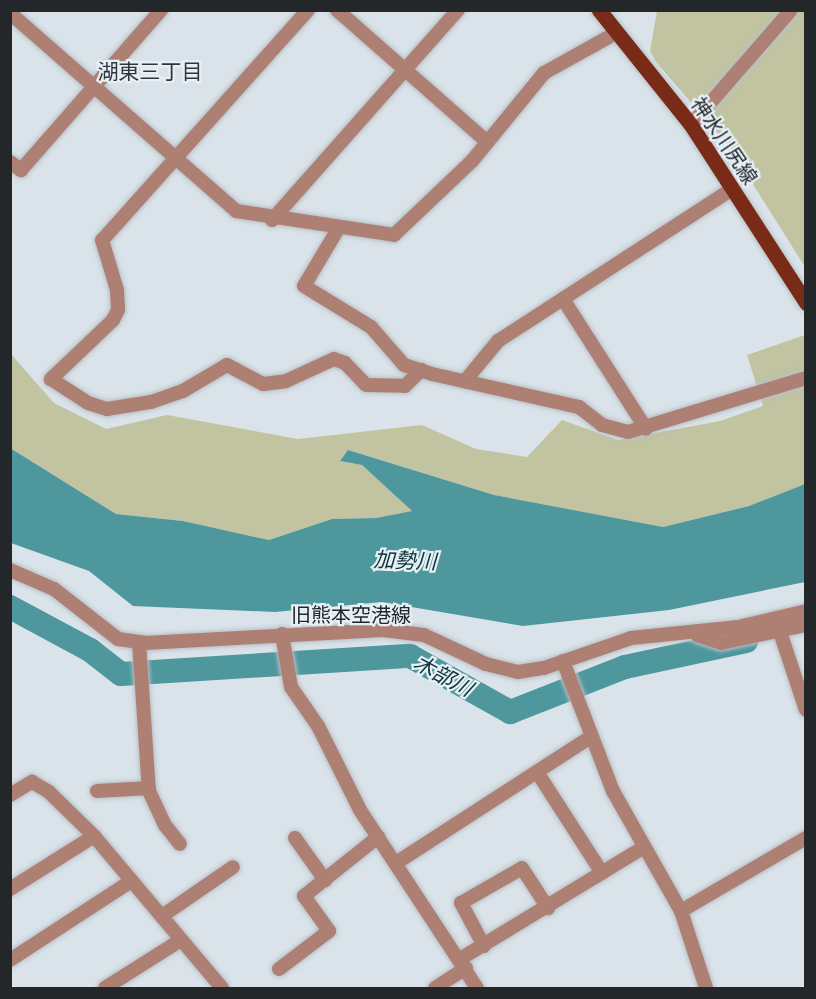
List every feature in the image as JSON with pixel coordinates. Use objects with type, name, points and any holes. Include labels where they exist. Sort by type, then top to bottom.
[{"type":"main road","name":"神水川尻線","points":[[599,10],[614,34],[691,125],[806,303]]},
{"type":"street","points":[[10,162],[21,170],[161,10]]},
{"type":"street","points":[[308,10],[177,160],[102,240],[117,290],[118,310],[113,320],[51,379],[88,403],[107,409],[151,402],[183,391],[226,365],[263,384],[286,381],[334,359],[345,363],[366,384],[405,386],[421,370]]},
{"type":"street","points":[[337,10],[486,141]]},
{"type":"street","points":[[272,220],[458,10]]},
{"type":"street","points":[[691,125],[791,10]]},
{"type":"street","points":[[13,14],[236,212],[272,220],[394,235],[450,183],[544,73],[614,34]]},
{"type":"street","points":[[465,381],[498,341],[732,189]]},
{"type":"street","points":[[338,229],[303,286],[371,327],[404,365],[579,407],[602,425],[628,432],[646,429],[806,378]]},
{"type":"street","points":[[563,299],[646,429]]},
{"type":"street","name":"旧熊本空港線","points":[[10,570],[54,590],[105,633],[139,642],[383,630],[424,635],[486,663],[518,672],[563,661],[631,638],[694,634],[771,622],[806,611]]},
{"type":"street","points":[[694,634],[722,643],[806,625]]},
{"type":"street","points":[[780,632],[806,710]]},
{"type":"street","points":[[282,634],[291,687],[318,726],[360,810],[477,988]]},
{"type":"street","points":[[139,642],[149,788],[165,825],[180,844]]},
{"type":"street","points":[[563,661],[613,791],[681,912],[706,988]]},
{"type":"street","points":[[396,863],[591,736]]},
{"type":"street","points":[[537,772],[602,873]]},
{"type":"street","points":[[10,795],[27,784],[39,784],[94,836],[222,988]]},
{"type":"street","points":[[97,791],[149,788]]},
{"type":"street","points":[[10,889],[94,836]]},
{"type":"street","points":[[279,969],[329,931],[304,896],[378,837]]},
{"type":"street","points":[[295,838],[325,880]]},
{"type":"street","points":[[681,912],[806,838]]},
{"type":"street","points":[[435,988],[484,946],[644,847]]},
{"type":"street","points":[[162,916],[232,867]]},
{"type":"street","points":[[484,946],[461,903],[522,868],[548,908]]},
{"type":"street","points":[[12,955],[131,881]]},
{"type":"street","points":[[105,988],[181,940]]},
{"type":"green space","points":[[657,11],[805,11],[805,267],[729,146],[656,62],[650,51]]},
{"type":"green space","points":[[805,335],[805,484],[749,506],[663,527],[494,495],[348,450],[340,461],[362,465],[412,511],[376,518],[332,519],[269,540],[183,521],[116,514],[10,448],[10,353],[54,403],[106,429],[167,415],[298,439],[422,425],[476,449],[527,457],[562,420],[618,440],[720,421],[763,406],[747,355]]},
{"type":"water","name":"加勢川","points":[[10,448],[116,514],[183,521],[269,540],[332,519],[376,518],[412,511],[362,465],[340,461],[348,450],[494,495],[663,527],[749,506],[805,484],[805,582],[669,610],[523,626],[382,602],[275,612],[133,606],[89,571],[11,543]]},
{"type":"waterway","name":"木部川","points":[[10,607],[90,650],[121,674],[410,656],[510,712],[625,667],[746,641]]},
{"type":"district","name":"湖東三丁目","points":[[150,72]]}]
